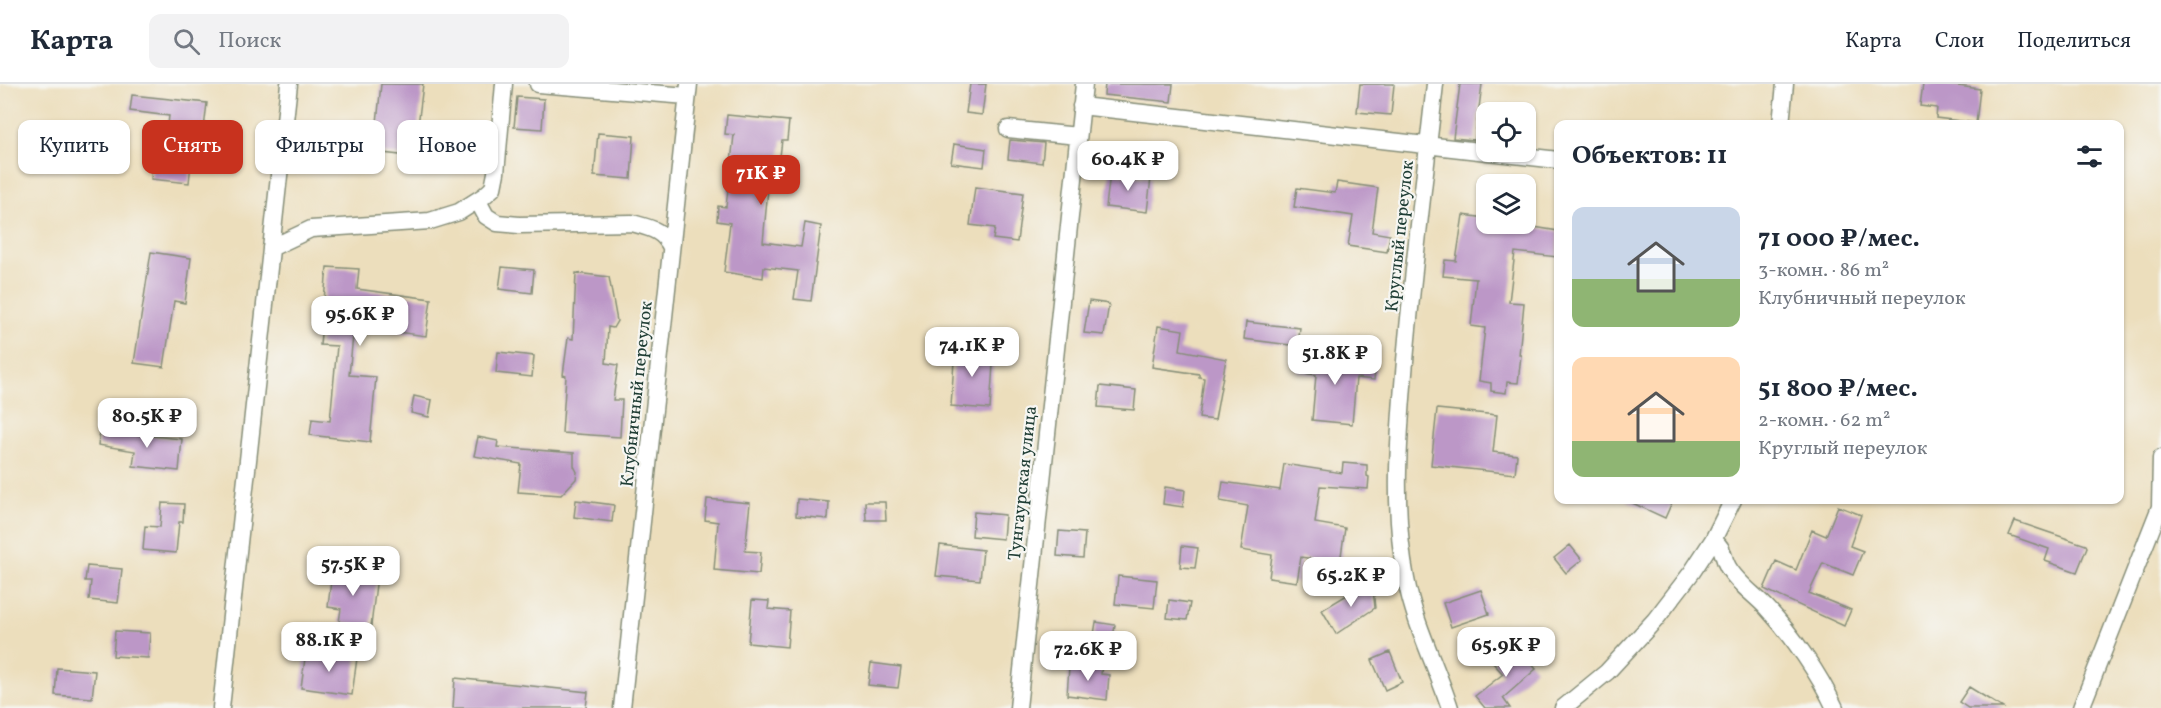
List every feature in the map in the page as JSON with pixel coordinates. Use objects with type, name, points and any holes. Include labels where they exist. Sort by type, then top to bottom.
[{"type":"street","points":[[220,708],[289,84]]},
{"type":"street","points":[[271,248],[311,229],[430,221],[459,212],[478,201],[493,188],[504,84]]},
{"type":"street","points":[[538,84],[688,90]]},
{"type":"street","name":"Тунгаурская улица","points":[[1018,708],[1084,84]]},
{"type":"street","name":"Круглый переулок","points":[[1435,84],[1396,457],[1397,518],[1411,604],[1450,708]]},
{"type":"street","points":[[1781,120],[1785,84]]},
{"type":"street","name":"Клубничный переулок","points":[[622,708],[688,90]]},
{"type":"street","points":[[1082,106],[1554,160]]},
{"type":"street","points":[[1008,129],[1078,135]]},
{"type":"street","points":[[478,201],[486,216],[497,223],[519,225],[632,223],[648,227],[666,236],[671,247]]},
{"type":"street","points":[[2081,708],[2160,507],[2161,458]]},
{"type":"street","points":[[1563,708],[1607,672],[1655,620],[1692,572],[1727,516],[1732,504]]},
{"type":"street","points":[[1713,540],[1722,547],[1728,567],[1768,609],[1823,683],[1834,708]]},
{"type":"building","points":[[381,84],[423,84],[419,120],[397,120],[397,155],[385,153],[385,120],[377,120]]},
{"type":"building","points":[[970,84],[986,84],[982,115],[966,113]]},
{"type":"building","points":[[1105,84],[1173,84],[1171,102],[1104,95]]},
{"type":"building","points":[[1360,84],[1394,84],[1391,115],[1357,112]]},
{"type":"building","points":[[1460,84],[1482,84],[1480,102],[1476,102],[1475,140],[1453,138]]},
{"type":"building","points":[[1923,84],[1980,89],[1976,120],[1936,118],[1937,108],[1920,106]]},
{"type":"building","points":[[132,95],[207,103],[205,120],[168,120],[169,116],[130,111]]},
{"type":"building","points":[[517,97],[544,99],[542,129],[514,127]]},
{"type":"building","points":[[727,115],[789,121],[787,140],[782,140],[776,190],[768,189],[763,242],[801,247],[805,223],[821,226],[811,301],[794,299],[798,271],[764,267],[763,278],[724,272],[730,223],[717,221],[718,206],[726,207],[734,135],[725,134]]},
{"type":"building","points":[[598,133],[634,136],[631,179],[594,176]]},
{"type":"building","points":[[1010,140],[1044,143],[1042,163],[1008,159]]},
{"type":"building","points":[[954,144],[986,149],[984,167],[951,163]]},
{"type":"building","points":[[1110,173],[1151,178],[1147,212],[1106,207]]},
{"type":"building","points":[[151,174],[190,174],[189,183],[151,179]]},
{"type":"building","points":[[1337,182],[1378,188],[1372,232],[1390,235],[1387,252],[1348,246],[1353,216],[1294,207],[1297,188],[1335,193]]},
{"type":"building","points":[[975,187],[1023,193],[1017,242],[993,239],[995,228],[970,225]]},
{"type":"building","points":[[1463,215],[1476,217],[1476,234],[1536,234],[1536,227],[1554,230],[1554,257],[1515,252],[1509,302],[1524,303],[1519,355],[1521,355],[1518,383],[1507,382],[1506,393],[1491,391],[1491,383],[1479,381],[1485,328],[1471,326],[1476,279],[1443,276],[1445,260],[1456,261]]},
{"type":"building","points":[[151,252],[191,258],[185,303],[174,301],[164,367],[134,363]]},
{"type":"building","points":[[327,267],[359,269],[357,289],[431,299],[426,336],[354,326],[349,375],[376,377],[370,442],[310,435],[312,419],[330,421],[337,346],[320,345]]},
{"type":"building","points":[[502,267],[534,270],[532,293],[499,289]]},
{"type":"building","points":[[576,273],[609,277],[617,321],[613,328],[608,327],[606,363],[618,365],[613,400],[622,400],[620,437],[562,433],[566,376],[563,375],[568,338],[573,339]]},
{"type":"building","points":[[1089,301],[1109,304],[1104,335],[1084,333]]},
{"type":"building","points":[[1246,322],[1300,328],[1298,346],[1244,339]]},
{"type":"building","points":[[1158,326],[1183,330],[1180,350],[1226,359],[1215,420],[1199,418],[1204,378],[1199,377],[1199,374],[1152,367]]},
{"type":"building","points":[[955,346],[994,349],[990,409],[951,406]]},
{"type":"building","points":[[498,352],[534,356],[532,377],[496,373]]},
{"type":"building","points":[[1301,353],[1339,360],[1339,358],[1376,363],[1374,380],[1356,378],[1352,424],[1312,420],[1316,375],[1298,372]]},
{"type":"building","points":[[1100,386],[1136,390],[1134,410],[1098,407]]},
{"type":"building","points":[[414,396],[432,400],[429,417],[411,413]]},
{"type":"building","points":[[1437,409],[1497,415],[1493,452],[1517,455],[1515,474],[1431,465]]},
{"type":"building","points":[[100,431],[182,439],[179,471],[133,466],[135,451],[98,445]]},
{"type":"building","points":[[478,437],[498,441],[497,447],[574,453],[576,479],[561,495],[518,492],[521,464],[474,456]]},
{"type":"building","points":[[1343,463],[1367,465],[1367,476],[1369,477],[1368,489],[1320,486],[1315,523],[1345,528],[1340,563],[1301,557],[1297,582],[1269,578],[1272,555],[1241,550],[1248,506],[1220,501],[1223,482],[1280,490],[1284,464],[1342,473]]},
{"type":"building","points":[[1165,487],[1185,490],[1183,507],[1163,504]]},
{"type":"building","points":[[707,499],[750,503],[745,551],[761,552],[759,574],[714,570],[718,522],[705,520]]},
{"type":"building","points":[[797,499],[829,502],[828,519],[796,516]]},
{"type":"building","points":[[576,500],[614,505],[612,522],[574,517]]},
{"type":"building","points":[[865,502],[885,502],[886,520],[866,520]]},
{"type":"building","points":[[162,503],[184,504],[183,522],[179,522],[176,553],[143,550],[145,526],[160,527]]},
{"type":"building","points":[[1635,504],[1671,504],[1665,518]]},
{"type":"building","points":[[1838,506],[1861,515],[1850,546],[1863,551],[1853,575],[1823,563],[1809,593],[1851,610],[1844,626],[1764,589],[1776,561],[1796,570],[1812,530],[1826,536]]},
{"type":"building","points":[[974,512],[1005,515],[1003,539],[972,536]]},
{"type":"building","points":[[2015,521],[2086,545],[2077,572],[2045,561],[2049,549],[2009,535]]},
{"type":"building","points":[[1059,531],[1085,533],[1083,558],[1057,556]]},
{"type":"building","points":[[940,545],[983,550],[980,580],[936,576]]},
{"type":"building","points":[[1570,545],[1582,560],[1566,573],[1554,558]]},
{"type":"building","points":[[1182,546],[1198,548],[1195,568],[1180,567]]},
{"type":"building","points":[[87,566],[122,569],[118,603],[89,600],[91,581],[85,581]]},
{"type":"building","points":[[332,571],[377,576],[371,626],[339,622],[341,609],[328,607]]},
{"type":"building","points":[[1118,576],[1157,580],[1154,608],[1115,604]]},
{"type":"building","points":[[1372,580],[1375,608],[1336,634],[1322,610]]},
{"type":"building","points":[[1481,590],[1489,614],[1451,627],[1443,603]]},
{"type":"building","points":[[752,600],[769,601],[768,609],[790,611],[787,647],[748,643]]},
{"type":"building","points":[[1169,600],[1190,603],[1187,620],[1167,618]]},
{"type":"building","points":[[1096,622],[1115,625],[1112,644],[1093,641]]},
{"type":"building","points":[[115,631],[150,633],[148,658],[113,656]]},
{"type":"building","points":[[1514,644],[1536,669],[1503,698],[1510,708],[1485,708],[1475,696],[1503,674],[1493,663]]},
{"type":"building","points":[[306,651],[357,658],[352,695],[301,688]]},
{"type":"building","points":[[1390,652],[1402,682],[1385,690],[1372,660]]},
{"type":"building","points":[[1083,661],[1102,663],[1101,674],[1109,675],[1107,700],[1067,695],[1069,668],[1082,670]]},
{"type":"building","points":[[871,663],[901,667],[898,688],[868,685]]},
{"type":"building","points":[[57,668],[95,671],[92,698],[55,695]]},
{"type":"building","points":[[455,678],[588,692],[586,708],[453,708]]},
{"type":"building","points":[[1969,687],[2003,708],[1968,708],[1959,702]]}]
